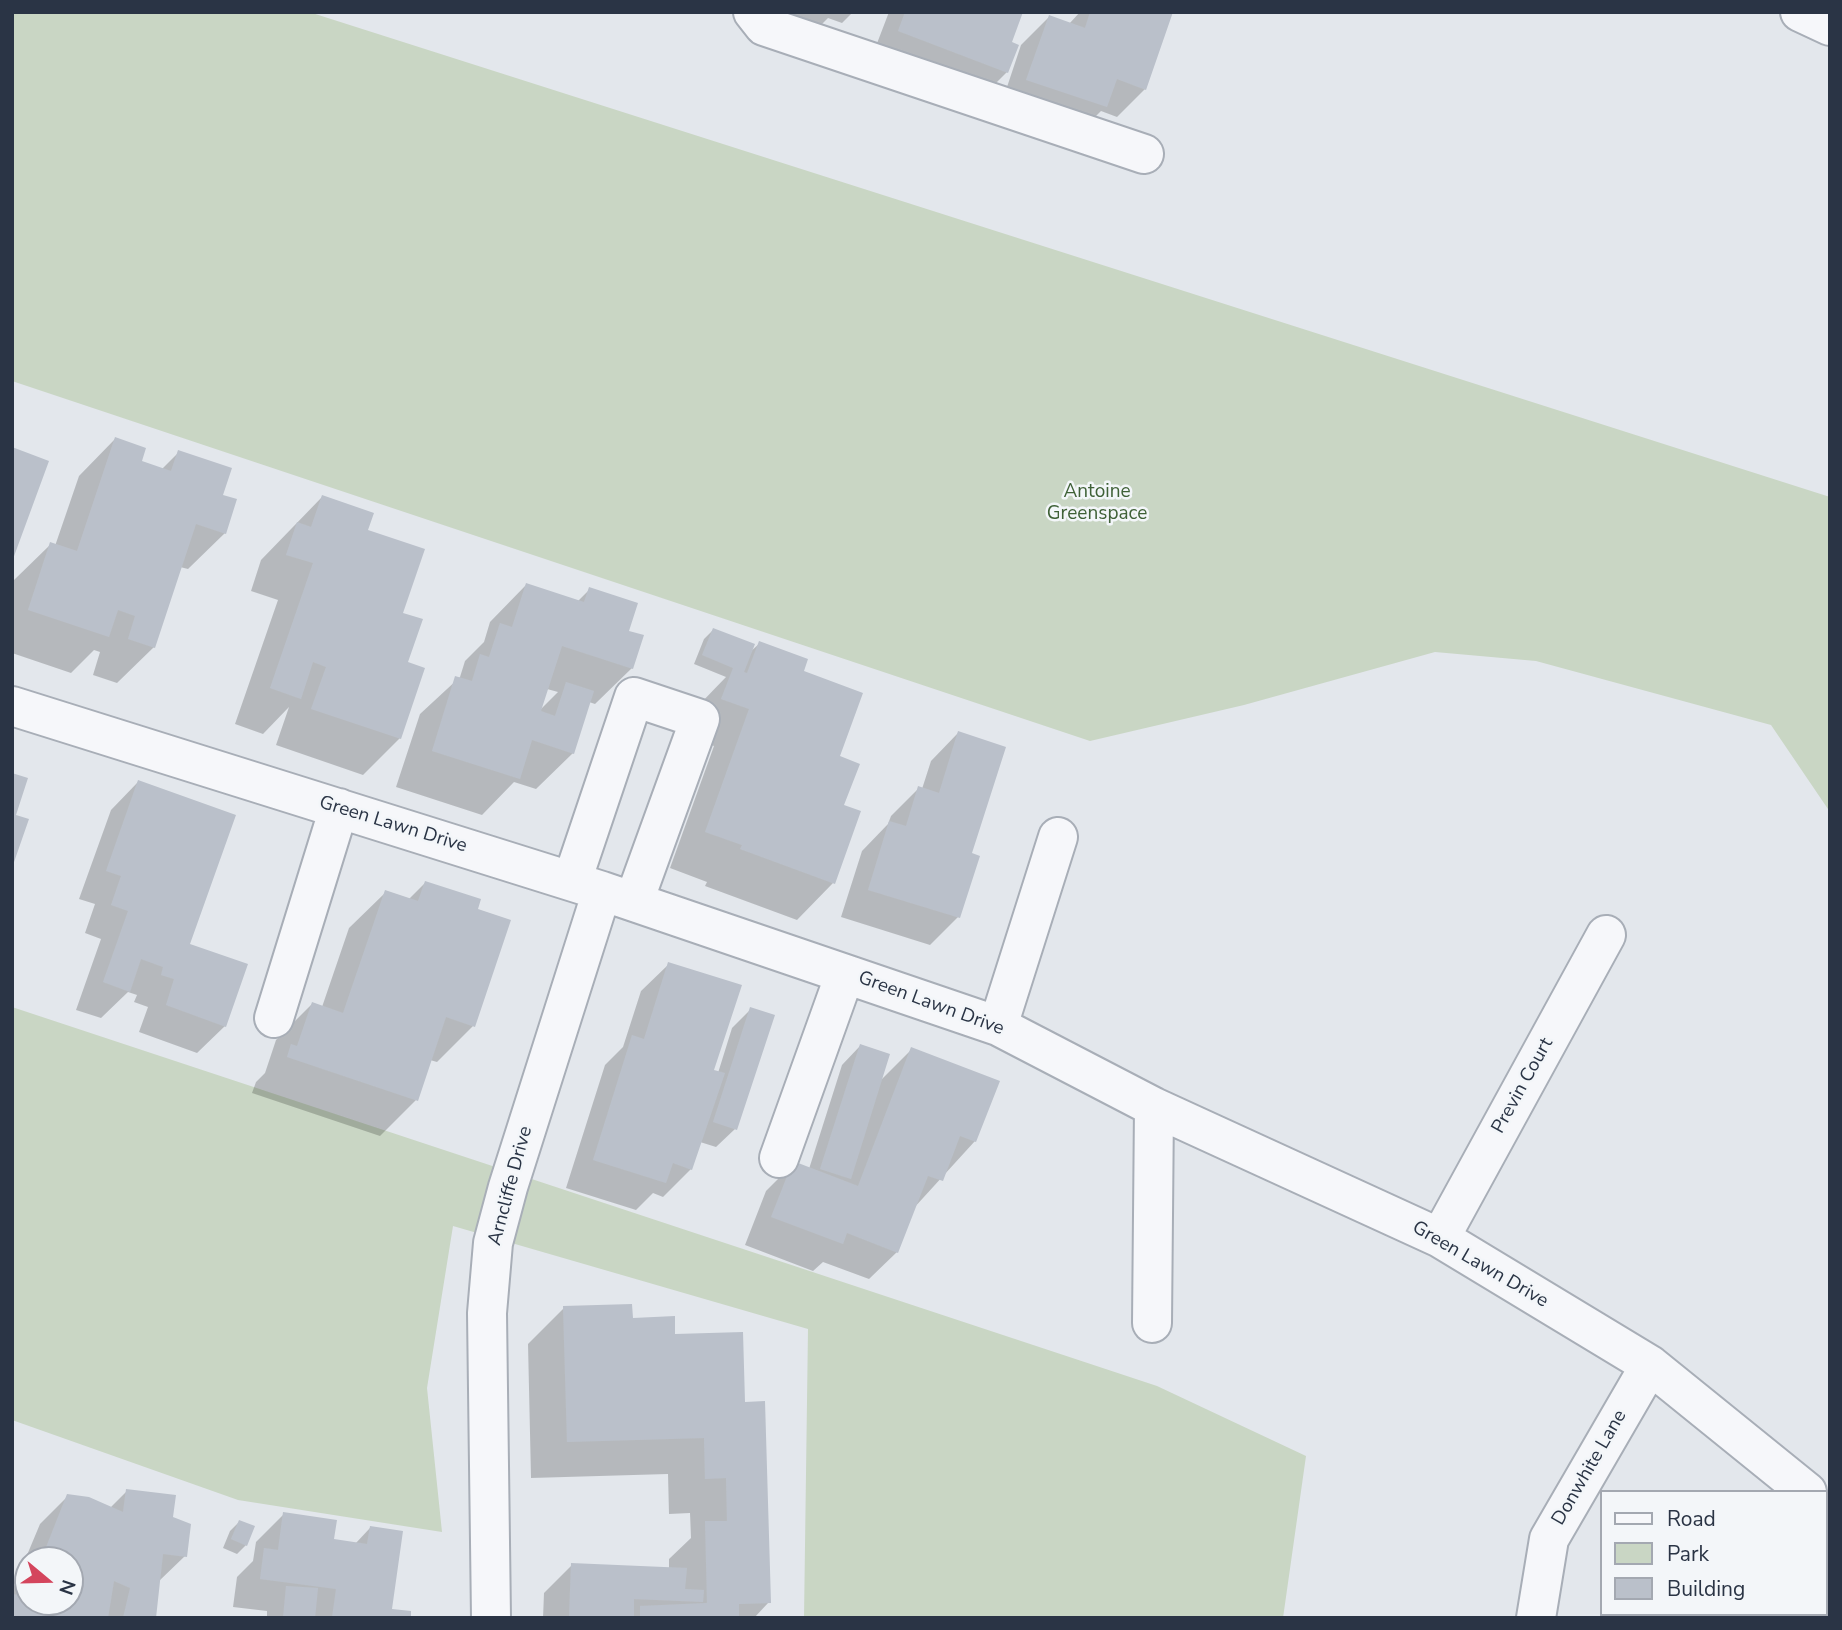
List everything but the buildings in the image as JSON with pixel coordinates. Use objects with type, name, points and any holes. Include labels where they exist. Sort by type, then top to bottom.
[{"type":"street","points":[[753,12],[764,26],[1144,155]]},
{"type":"street","points":[[1800,12],[1830,26]]},
{"type":"street","name":"Green Lawn Drive","points":[[12,706],[603,891],[998,1026],[1154,1107],[1440,1238],[1650,1365],[1805,1490]]},
{"type":"street","points":[[274,1018],[340,808]]},
{"type":"street","points":[[998,1026],[1058,837]]},
{"type":"street","name":"Arncliffe Drive","points":[[491,1618],[487,1313],[493,1243],[508,1187],[603,891]]},
{"type":"street","name":"Previn Court","points":[[1440,1238],[1606,934]]},
{"type":"street","points":[[779,1158],[845,974]]},
{"type":"street","points":[[1152,1323],[1154,1107]]},
{"type":"street","name":"Donwhite Lane","points":[[1536,1618],[1549,1539],[1650,1365]]},
{"type":"green space","name":"Antoine Greenspace","points":[[12,12],[309,12],[1830,497],[1830,812],[1771,725],[1536,661],[1435,652],[1244,705],[1090,741],[12,381]]},
{"type":"green space","points":[[12,1007],[1157,1386],[1306,1456],[1283,1618],[804,1618],[808,1329],[453,1226],[427,1388],[442,1532],[238,1500],[12,1420]]}]
